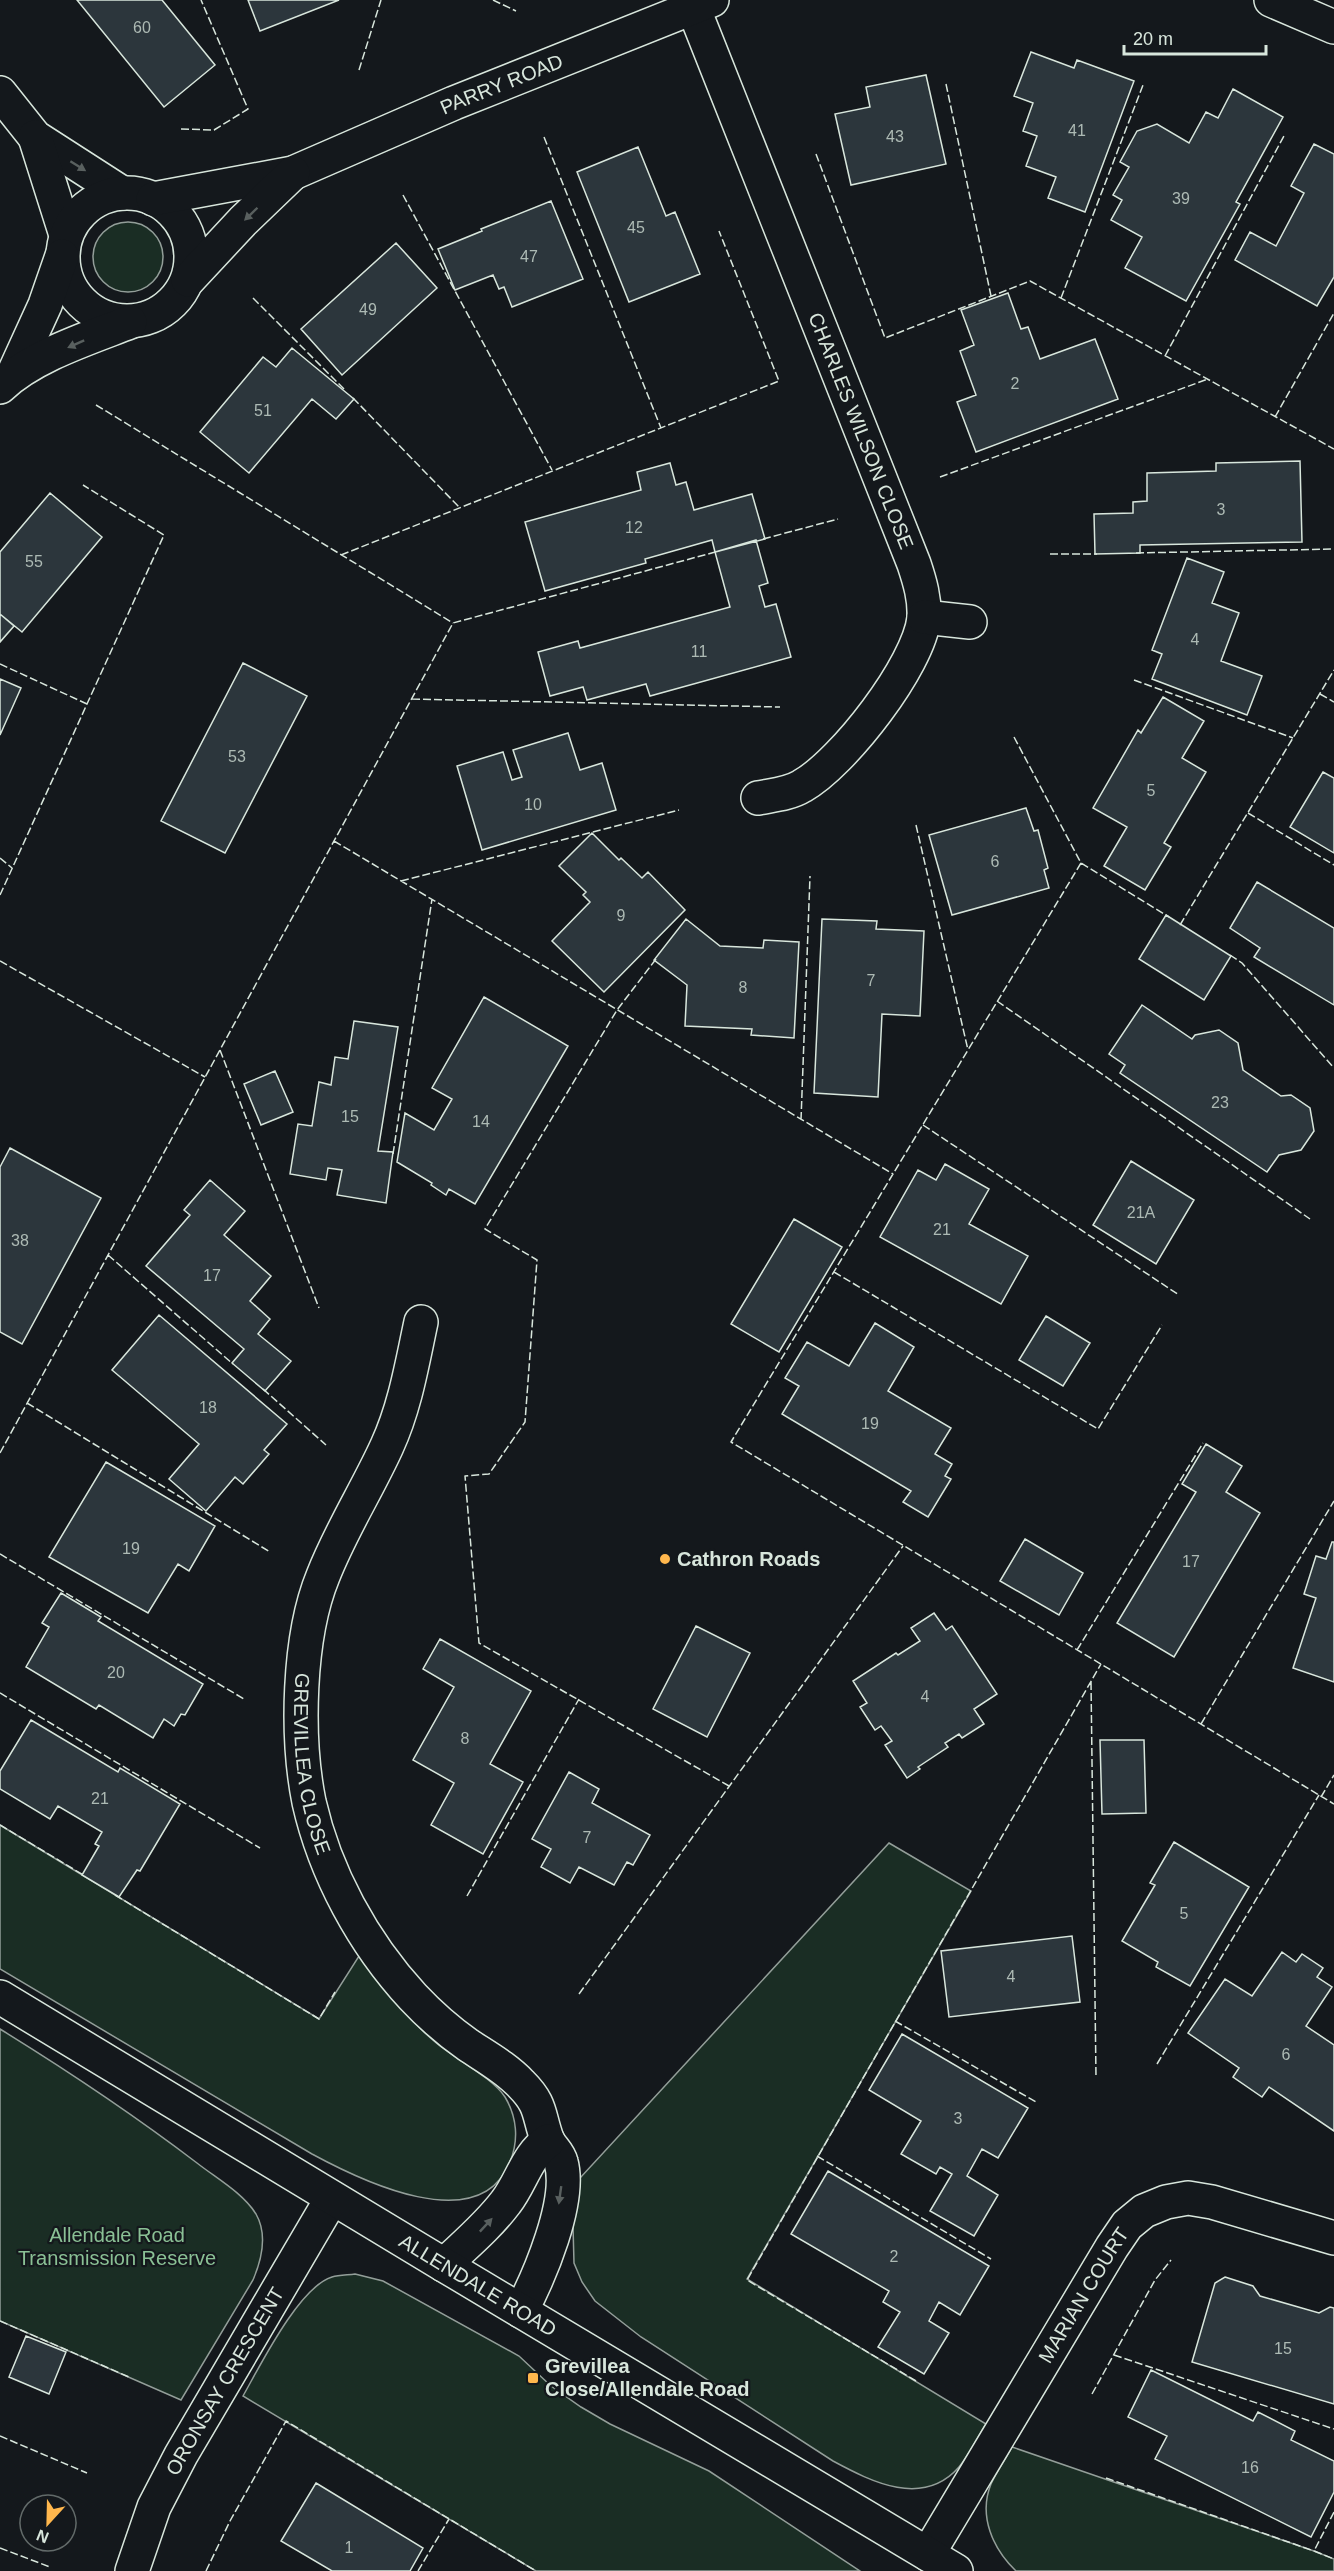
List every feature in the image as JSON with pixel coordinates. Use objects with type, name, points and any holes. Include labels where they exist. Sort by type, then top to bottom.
[{"type":"street","points":[[1271,0],[1334,27]]},
{"type":"street","name":"PARRY ROAD","points":[[138,196],[293,173],[475,94],[702,3]]},
{"type":"street","name":"CHARLES WILSON CLOSE","points":[[702,3],[914,564],[922,590],[924,617],[918,646],[904,672],[842,752],[802,786],[758,798]]},
{"type":"street","points":[[0,93],[35,137],[138,196],[170,210],[182,224],[189,242],[191,261],[188,280],[179,296],[166,309],[149,318],[130,322],[63,350],[7,381]]},
{"type":"street","points":[[35,137],[64,246],[65,277],[70,287],[75,296],[90,311],[109,320],[130,322]]},
{"type":"street","name":"PARRY ROAD","points":[[188,280],[238,226],[293,173]]},
{"type":"street","points":[[7,381],[45,305],[75,219],[88,205],[104,197],[138,196]]},
{"type":"street","points":[[924,617],[970,622]]},
{"type":"street","name":"GREVILLEA CLOSE","points":[[421,1322],[399,1415],[388,1445],[342,1530],[321,1579],[309,1628],[302,1686],[302,1745],[309,1801],[324,1852],[346,1902],[376,1951],[412,1996],[438,2021],[520,2083],[536,2101],[544,2120],[548,2141],[561,2162],[563,2176],[560,2202],[544,2262],[521,2311]]},
{"type":"street","name":"ALLENDALE ROAD","points":[[0,1997],[956,2571]]},
{"type":"street","points":[[444,2265],[506,2203],[532,2156],[540,2146],[548,2141]]},
{"type":"street","name":"ORONSAY CRESCENT","points":[[132,2571],[154,2506],[181,2455],[332,2198]]},
{"type":"street","name":"MARIAN COURT","points":[[928,2554],[1112,2247],[1127,2225],[1144,2211],[1166,2202],[1188,2198],[1212,2202],[1334,2238]]},
{"type":"green space","points":[[135,222],[148,228],[157,237],[161,243],[163,257],[161,271],[153,282],[142,290],[121,292],[103,282],[95,271],[93,250],[103,232],[114,224]]},
{"type":"green space","points":[[0,1825],[319,2019],[359,1956],[394,2000],[423,2031],[491,2082],[505,2097],[512,2112],[516,2137],[510,2162],[495,2185],[473,2197],[446,2200],[417,2197],[359,2177],[312,2154],[0,1969]]},
{"type":"green space","points":[[889,1843],[971,1891],[747,2279],[986,2424],[959,2467],[945,2479],[930,2486],[914,2489],[881,2483],[833,2461],[641,2337],[595,2301],[582,2282],[574,2263],[573,2226],[580,2178]]},
{"type":"green space","name":"Allendale Road Transmission Reserve","points":[[0,2029],[76,2077],[237,2193],[251,2206],[260,2222],[263,2239],[259,2264],[253,2280],[181,2400],[0,2321]]},
{"type":"green space","points":[[355,2274],[383,2281],[519,2356],[551,2386],[581,2407],[610,2424],[709,2471],[860,2571],[536,2571],[243,2396],[282,2329],[307,2296],[319,2284],[332,2277]]},
{"type":"green space","points":[[1012,2447],[1314,2551],[1334,2559],[1334,2571],[1016,2571],[995,2542],[987,2520],[986,2508],[991,2484]]},
{"type":"building","points":[[77,0],[162,0],[215,65],[164,107]]},
{"type":"building","points":[[248,0],[339,0],[260,31]]},
{"type":"building","points":[[1031,52],[1074,68],[1077,60],[1134,81],[1085,212],[1048,198],[1056,177],[1026,166],[1037,136],[1023,131],[1033,103],[1014,96]]},
{"type":"building","points":[[926,75],[946,164],[851,185],[835,114],[870,107],[866,87]]},
{"type":"building","points":[[1233,89],[1283,117],[1236,202],[1240,204],[1186,301],[1125,268],[1142,237],[1111,220],[1122,200],[1113,195],[1129,167],[1120,162],[1137,131],[1157,124],[1189,143],[1206,112],[1218,118]]},
{"type":"building","points":[[1314,144],[1334,154],[1334,277],[1317,306],[1235,260],[1250,232],[1276,246],[1304,193],[1291,186]]},
{"type":"building","points":[[638,147],[666,216],[675,212],[700,274],[629,302],[577,172]]},
{"type":"building","points":[[551,201],[583,279],[512,307],[504,287],[499,289],[493,275],[455,290],[438,249]]},
{"type":"building","points":[[396,243],[437,288],[342,375],[301,329]]},
{"type":"building","points":[[1008,293],[1021,329],[1028,327],[1040,359],[1095,339],[1118,399],[976,452],[957,402],[976,395],[960,351],[974,345],[961,310]]},
{"type":"building","points":[[292,348],[354,399],[336,419],[312,399],[249,473],[200,432],[263,357],[276,367]]},
{"type":"building","points":[[1300,461],[1302,542],[1140,545],[1140,553],[1095,554],[1094,514],[1133,513],[1133,502],[1147,501],[1147,473],[1216,471],[1216,463]]},
{"type":"building","points":[[670,463],[676,485],[686,482],[694,510],[752,494],[765,539],[715,552],[712,540],[645,559],[646,563],[545,591],[525,522],[641,490],[637,472]]},
{"type":"building","points":[[50,493],[102,537],[22,632],[0,614],[0,552]]},
{"type":"building","points":[[756,540],[768,583],[759,586],[765,607],[776,604],[791,657],[650,696],[646,684],[587,700],[583,687],[550,696],[538,652],[578,641],[580,648],[730,607],[715,552]]},
{"type":"building","points":[[1187,558],[1224,572],[1212,603],[1239,613],[1221,661],[1262,676],[1247,715],[1152,679],[1162,654],[1152,650]]},
{"type":"building","points":[[0,614],[14,626],[0,642]]},
{"type":"building","points":[[243,663],[307,696],[225,853],[161,821]]},
{"type":"building","points":[[0,679],[21,688],[0,735]]},
{"type":"building","points":[[1163,697],[1204,721],[1182,758],[1206,772],[1164,843],[1171,847],[1145,890],[1104,866],[1127,827],[1093,808],[1138,730],[1141,733]]},
{"type":"building","points":[[568,733],[580,770],[602,763],[616,810],[482,850],[457,766],[503,752],[512,780],[522,777],[513,750]]},
{"type":"building","points":[[1323,772],[1334,778],[1334,853],[1290,827]]},
{"type":"building","points":[[1026,808],[1034,831],[1038,830],[1048,868],[1044,870],[1049,888],[952,915],[929,835]]},
{"type":"building","points":[[592,833],[619,860],[621,858],[642,878],[648,872],[685,910],[604,992],[552,941],[590,902],[583,895],[586,892],[559,866]]},
{"type":"building","points":[[1257,882],[1334,928],[1334,1005],[1254,957],[1260,948],[1230,928]]},
{"type":"building","points":[[1166,915],[1231,956],[1204,1000],[1139,959]]},
{"type":"building","points":[[686,919],[720,946],[763,948],[764,940],[799,942],[794,1038],[751,1035],[752,1029],[685,1026],[687,985],[654,960]]},
{"type":"building","points":[[822,919],[877,921],[876,929],[924,931],[920,1016],[882,1014],[878,1097],[814,1093]]},
{"type":"building","points":[[484,997],[568,1046],[475,1204],[449,1189],[446,1195],[431,1185],[432,1183],[397,1162],[405,1113],[434,1130],[452,1099],[432,1088]]},
{"type":"building","points":[[1142,1005],[1192,1039],[1195,1035],[1219,1030],[1238,1043],[1243,1070],[1281,1096],[1291,1095],[1310,1108],[1314,1131],[1301,1150],[1279,1155],[1267,1172],[1120,1073],[1125,1065],[1109,1054]]},
{"type":"building","points":[[354,1021],[398,1027],[378,1151],[393,1152],[386,1203],[337,1195],[342,1170],[328,1168],[326,1180],[290,1174],[298,1124],[312,1126],[319,1082],[331,1085],[335,1057],[348,1059]]},
{"type":"building","points":[[275,1071],[293,1112],[261,1125],[244,1084]]},
{"type":"building","points":[[10,1148],[101,1198],[22,1344],[0,1332],[0,1167]]},
{"type":"building","points":[[1131,1161],[1194,1200],[1156,1264],[1093,1225]]},
{"type":"building","points":[[945,1164],[989,1189],[969,1224],[1028,1256],[1001,1304],[880,1237],[918,1170],[936,1180]]},
{"type":"building","points":[[210,1180],[245,1211],[224,1235],[271,1276],[250,1301],[270,1319],[258,1334],[291,1361],[265,1391],[232,1363],[244,1349],[146,1266],[190,1215],[184,1210]]},
{"type":"building","points":[[794,1219],[842,1247],[779,1352],[731,1324]]},
{"type":"building","points":[[159,1315],[287,1424],[264,1450],[269,1454],[243,1484],[235,1477],[206,1511],[169,1479],[199,1444],[112,1370]]},
{"type":"building","points":[[1046,1316],[1090,1343],[1063,1386],[1019,1360]]},
{"type":"building","points":[[875,1323],[914,1347],[888,1391],[951,1428],[935,1454],[952,1464],[945,1476],[951,1479],[928,1517],[903,1502],[911,1491],[782,1414],[799,1386],[785,1378],[807,1342],[849,1366]]},
{"type":"building","points":[[1206,1444],[1242,1466],[1226,1492],[1260,1513],[1174,1657],[1117,1623],[1196,1492],[1182,1484]]},
{"type":"building","points":[[106,1462],[215,1526],[189,1571],[178,1564],[148,1613],[49,1557]]},
{"type":"building","points":[[1025,1539],[1083,1573],[1059,1615],[1000,1581]]},
{"type":"building","points":[[1332,1542],[1334,1542],[1334,1682],[1293,1668],[1316,1598],[1304,1594],[1316,1556],[1326,1559]]},
{"type":"building","points":[[61,1593],[101,1617],[98,1621],[203,1684],[185,1715],[181,1714],[174,1726],[164,1719],[153,1738],[99,1705],[96,1709],[26,1667],[49,1627],[42,1623]]},
{"type":"building","points":[[934,1613],[946,1630],[952,1626],[997,1694],[974,1709],[984,1724],[962,1738],[959,1734],[945,1743],[948,1747],[918,1767],[920,1769],[907,1778],[885,1745],[892,1741],[881,1726],[875,1730],[860,1707],[867,1703],[853,1681],[896,1653],[898,1655],[920,1641],[911,1628]]},
{"type":"building","points":[[696,1626],[750,1653],[707,1737],[653,1709]]},
{"type":"building","points":[[440,1639],[531,1691],[490,1764],[523,1782],[483,1854],[431,1825],[454,1783],[413,1760],[454,1687],[423,1669]]},
{"type":"building","points":[[31,1720],[118,1772],[120,1768],[180,1804],[140,1871],[137,1870],[119,1897],[82,1875],[99,1846],[95,1844],[102,1832],[58,1806],[50,1819],[0,1789],[0,1771]]},
{"type":"building","points":[[1100,1740],[1144,1740],[1146,1813],[1102,1814]]},
{"type":"building","points":[[569,1772],[599,1789],[592,1803],[650,1835],[633,1865],[627,1862],[614,1885],[579,1867],[570,1883],[541,1867],[551,1849],[532,1839]]},
{"type":"building","points":[[1174,1842],[1249,1887],[1190,1986],[1156,1967],[1158,1962],[1122,1941],[1155,1885],[1150,1883]]},
{"type":"building","points":[[1072,1936],[1080,2002],[949,2017],[941,1951]]},
{"type":"building","points":[[1282,1952],[1296,1962],[1302,1954],[1323,1968],[1317,1977],[1332,1987],[1306,2026],[1334,2045],[1334,2131],[1269,2087],[1262,2097],[1233,2077],[1239,2068],[1188,2033],[1225,1979],[1252,1996]]},
{"type":"building","points":[[902,2034],[1028,2108],[998,2158],[982,2149],[967,2176],[998,2195],[974,2236],[930,2211],[952,2174],[940,2167],[936,2174],[901,2154],[921,2121],[869,2090]]},
{"type":"building","points":[[828,2171],[989,2266],[960,2315],[939,2302],[929,2321],[949,2333],[924,2374],[878,2347],[900,2312],[883,2302],[889,2291],[791,2234]]},
{"type":"building","points":[[1225,2277],[1253,2286],[1260,2296],[1319,2313],[1330,2307],[1334,2308],[1334,2404],[1192,2362],[1215,2283]]},
{"type":"building","points":[[26,2336],[66,2352],[49,2394],[9,2377]]},
{"type":"building","points":[[1151,2370],[1253,2421],[1258,2412],[1295,2431],[1291,2440],[1334,2461],[1334,2492],[1311,2537],[1155,2459],[1167,2436],[1128,2417]]},
{"type":"building","points":[[316,2483],[423,2548],[410,2571],[332,2571],[281,2541]]},
{"type":"fence","points":[[181,129],[214,130],[248,109],[201,0]]},
{"type":"fence","points":[[359,70],[381,0]]},
{"type":"fence","points":[[493,0],[516,11]]},
{"type":"fence","points":[[946,84],[991,296]]},
{"type":"fence","points":[[1061,298],[1143,85]]},
{"type":"fence","points":[[1165,356],[1285,134]]},
{"type":"fence","points":[[544,137],[661,428]]},
{"type":"fence","points":[[816,154],[885,338],[1030,281],[1334,449]]},
{"type":"fence","points":[[403,195],[552,470]]},
{"type":"fence","points":[[341,555],[779,381],[719,231]]},
{"type":"fence","points":[[253,298],[344,389]]},
{"type":"fence","points":[[1275,417],[1334,313]]},
{"type":"fence","points":[[940,477],[1208,379]]},
{"type":"fence","points":[[353,398],[459,507]]},
{"type":"fence","points":[[96,405],[453,623]]},
{"type":"fence","points":[[0,895],[164,535],[83,485]]},
{"type":"fence","points":[[763,539],[838,519]]},
{"type":"fence","points":[[1136,553],[1334,549]]},
{"type":"fence","points":[[0,1453],[453,623],[719,551]]},
{"type":"fence","points":[[1050,554],[1097,554]]},
{"type":"fence","points":[[0,664],[87,704]]},
{"type":"fence","points":[[1180,925],[1334,670]]},
{"type":"fence","points":[[1134,680],[1293,738]]},
{"type":"fence","points":[[1320,694],[1334,702]]},
{"type":"fence","points":[[412,699],[780,707]]},
{"type":"fence","points":[[1014,737],[1081,863],[1169,917]]},
{"type":"fence","points":[[401,881],[679,810]]},
{"type":"fence","points":[[1248,813],[1334,865]]},
{"type":"fence","points":[[916,825],[968,1050]]},
{"type":"fence","points":[[334,841],[893,1174]]},
{"type":"fence","points":[[0,858],[12,868]]},
{"type":"fence","points":[[1081,863],[731,1442],[1334,1804]]},
{"type":"fence","points":[[801,1120],[810,876]]},
{"type":"fence","points":[[393,1154],[432,899]]},
{"type":"fence","points":[[1230,955],[1242,963],[1334,1068]]},
{"type":"fence","points":[[656,959],[617,1010],[485,1229],[537,1260],[525,1422],[489,1474],[465,1476],[479,1643],[729,1786]]},
{"type":"fence","points":[[0,961],[205,1077]]},
{"type":"fence","points":[[997,1001],[1310,1219]]},
{"type":"fence","points":[[220,1050],[319,1308]]},
{"type":"fence","points":[[923,1125],[1179,1295]]},
{"type":"fence","points":[[108,1255],[233,1364]]},
{"type":"fence","points":[[834,1272],[1098,1429],[1162,1325]]},
{"type":"fence","points":[[263,1389],[326,1445]]},
{"type":"fence","points":[[27,1403],[270,1552]]},
{"type":"fence","points":[[1077,1650],[1203,1443]]},
{"type":"fence","points":[[1201,1724],[1334,1501]]},
{"type":"fence","points":[[579,1994],[903,1546]]},
{"type":"fence","points":[[0,1554],[244,1699]]},
{"type":"fence","points":[[916,2381],[747,2280],[1101,1664]]},
{"type":"fence","points":[[1091,1682],[1096,2077]]},
{"type":"fence","points":[[0,1693],[260,1848]]},
{"type":"fence","points":[[467,1896],[579,1699]]},
{"type":"fence","points":[[1321,1797],[1334,1775]]},
{"type":"fence","points":[[1157,2064],[1319,1795]]},
{"type":"fence","points":[[0,1825],[85,1876]]},
{"type":"fence","points":[[115,1895],[319,2019],[335,1992]]},
{"type":"fence","points":[[895,2021],[1036,2102]]},
{"type":"fence","points":[[817,2156],[991,2259]]},
{"type":"fence","points":[[1092,2394],[1155,2280],[1171,2260]]},
{"type":"fence","points":[[0,2321],[129,2377]]},
{"type":"fence","points":[[1114,2355],[1334,2429]]},
{"type":"fence","points":[[206,2571],[230,2521],[286,2421],[536,2571]]},
{"type":"fence","points":[[0,2436],[87,2473]]},
{"type":"fence","points":[[1106,2478],[1314,2551]]},
{"type":"fence","points":[[1334,2512],[1314,2551],[1334,2559]]},
{"type":"fence","points":[[418,2571],[449,2519]]},
{"type":"fence","points":[[0,2548],[50,2567]]},
{"type":"place","name":"Cathron Roads","points":[[665,1559]]},
{"type":"place","name":"Grevillea Close/Allendale Road","points":[[533,2378]]}]
